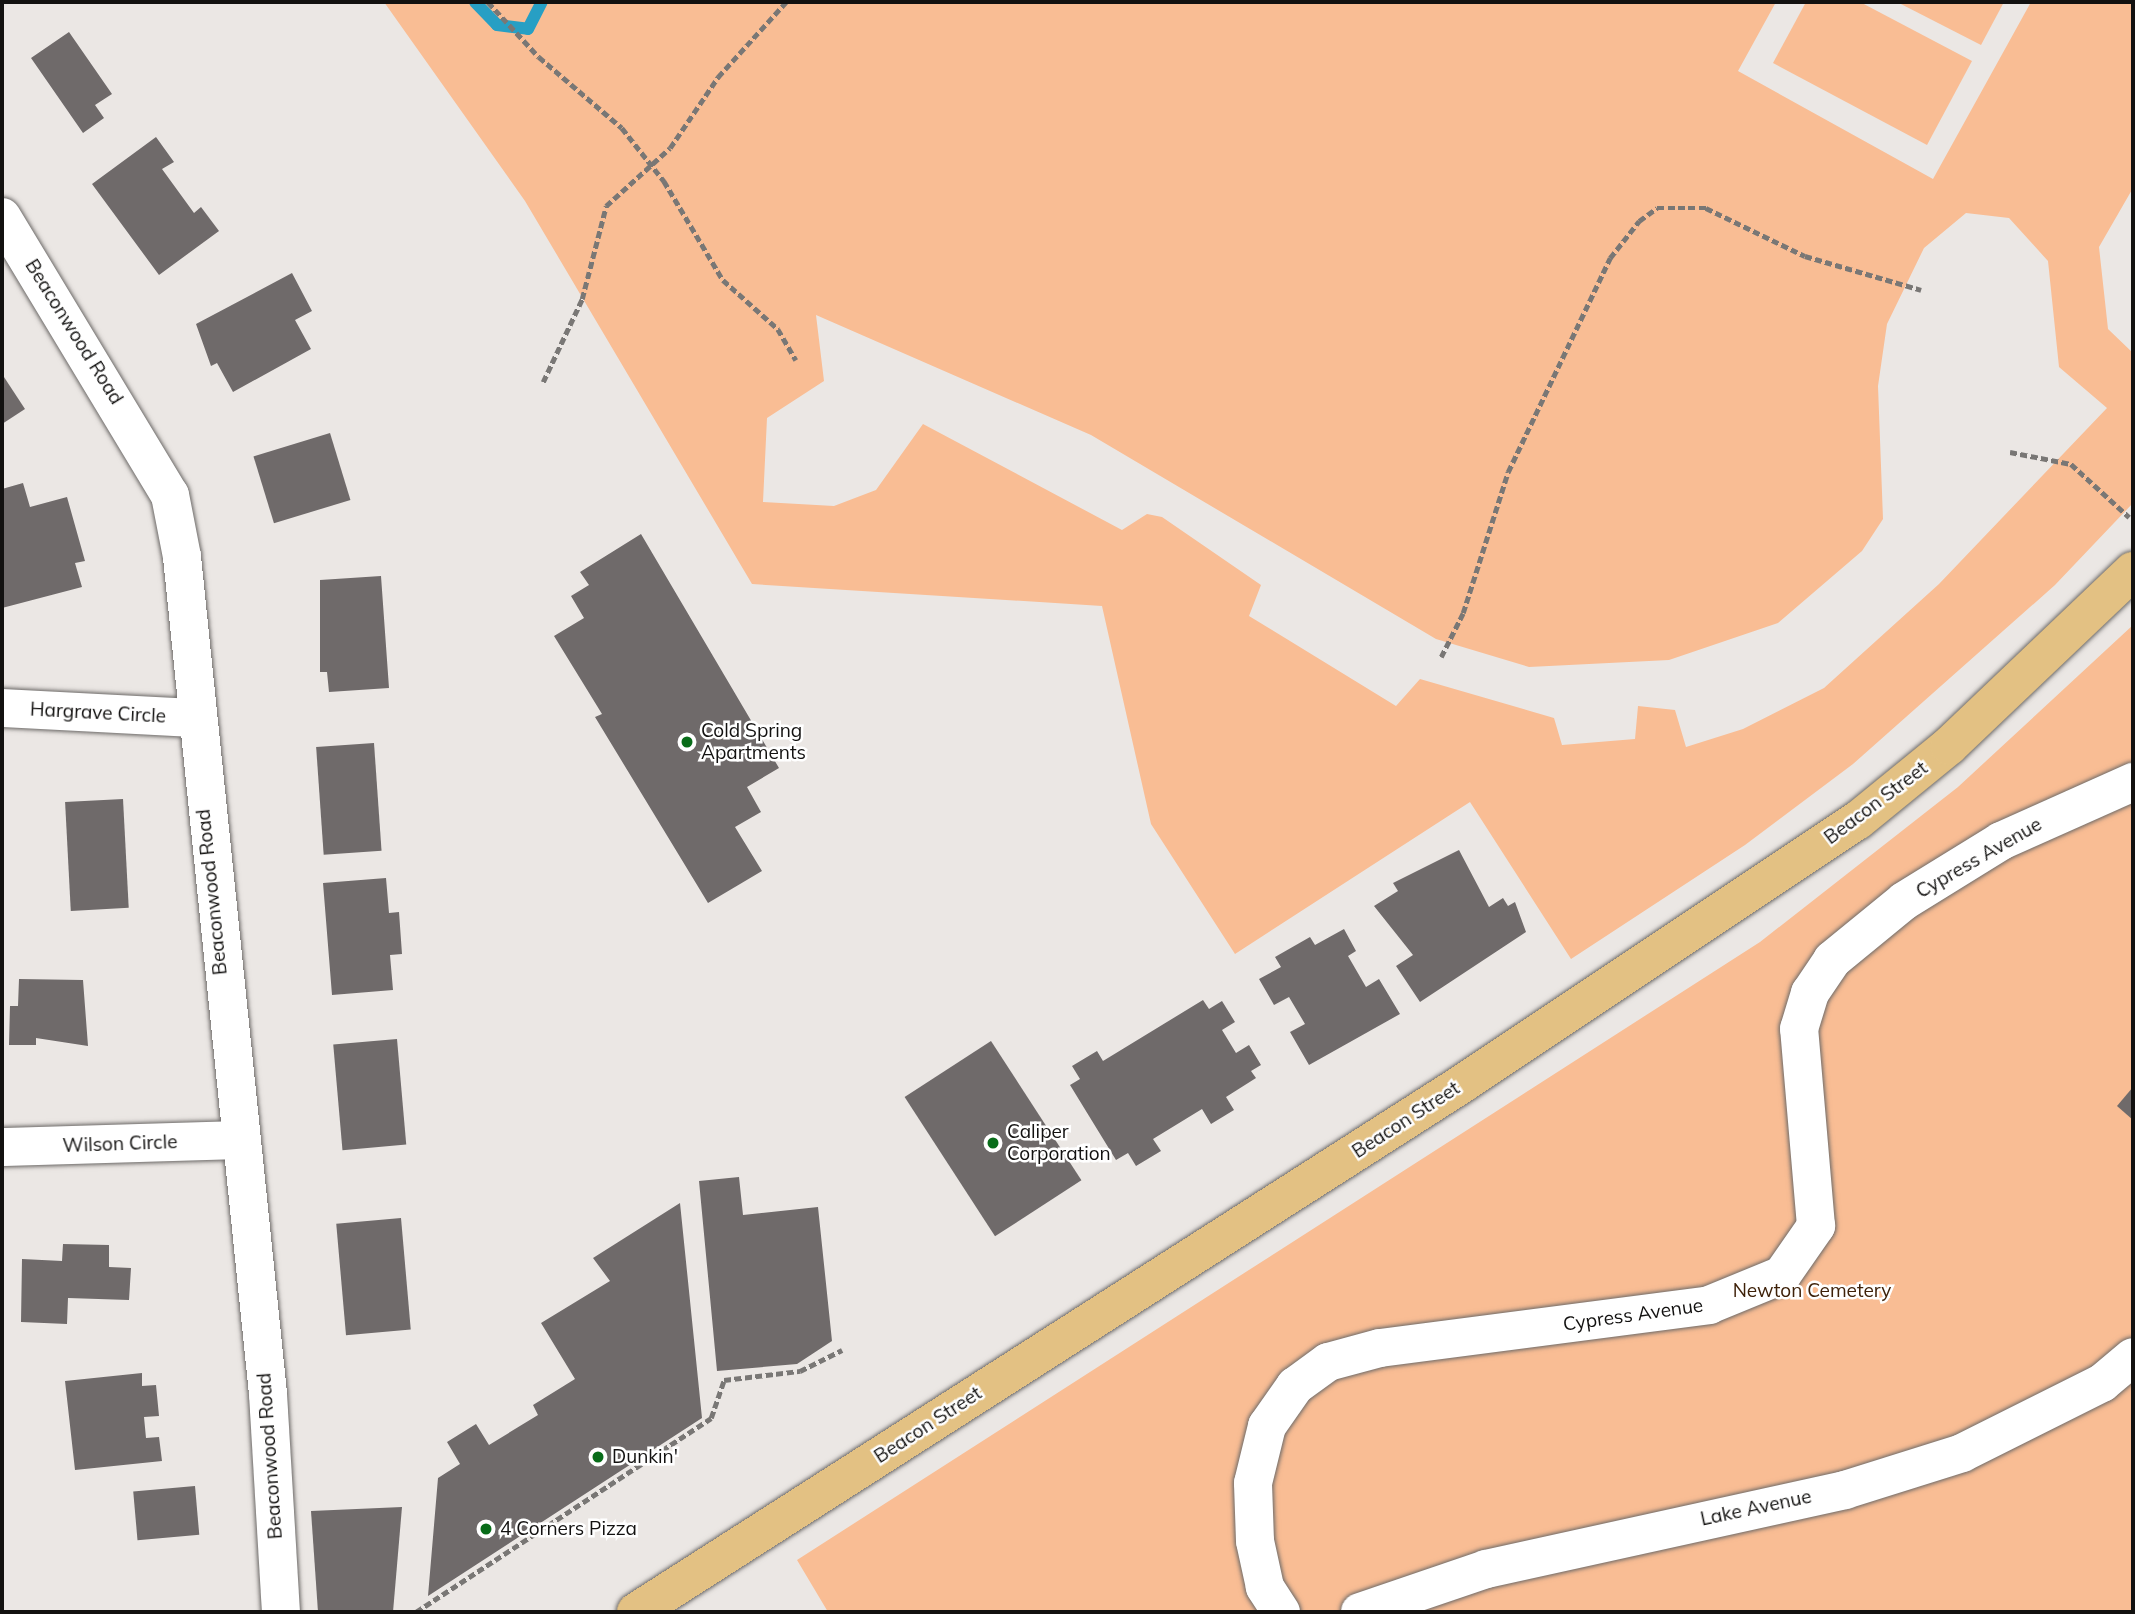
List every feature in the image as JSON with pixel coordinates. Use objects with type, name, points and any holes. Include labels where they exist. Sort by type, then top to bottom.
[{"type":"main road","name":"Beacon Street","points":[[636,1612],[1462,1084],[1857,821],[1949,746],[2133,571]]},
{"type":"street","name":"Beaconwood Road","points":[[2,217],[170,495],[182,557],[194,718],[238,1140],[268,1394],[281,1612]]},
{"type":"street","name":"Hargrave Circle","points":[[2,708],[194,718]]},
{"type":"street","name":"Cypress Avenue","points":[[1281,1612],[1259,1564],[1253,1483],[1268,1426],[1295,1386],[1328,1362],[1380,1348],[1710,1305],[1782,1275],[1816,1226],[1799,1029],[1810,993],[1832,960],[1904,901],[2001,841],[2133,782]]},
{"type":"street","name":"Wilson Circle","points":[[2,1147],[238,1140]]},
{"type":"street","name":"Lake Avenue","points":[[1360,1612],[1486,1569],[1845,1490],[1962,1453],[2102,1383],[2133,1357]]},
{"type":"path","points":[[488,2],[539,57],[598,105],[651,165],[723,280],[778,329],[796,360]]},
{"type":"path","points":[[543,382],[582,299],[606,206],[651,165],[786,2]]},
{"type":"path","points":[[1441,657],[1463,613],[1508,471],[1610,258],[1639,221],[1657,208],[1706,208],[1805,256],[1920,289]]},
{"type":"path","points":[[2010,452],[2071,464],[2129,517]]},
{"type":"path","points":[[416,1612],[710,1418],[724,1380],[800,1371],[842,1350]]},
{"type":"green space","points":[[384,2],[1776,2],[1738,71],[1933,179],[2031,2],[2133,2],[2133,188],[2099,247],[2108,329],[2133,353],[2133,503],[2055,585],[1853,764],[1745,845],[1571,959],[1470,802],[1235,954],[1151,824],[1102,606],[752,584],[525,201]],"holes":[[[1966,213],[2009,218],[2048,261],[2059,367],[2107,408],[1939,584],[1824,688],[1743,729],[1686,747],[1675,710],[1638,706],[1635,739],[1562,745],[1554,718],[1420,679],[1396,706],[1249,616],[1261,585],[1162,517],[1147,514],[1122,530],[923,424],[876,490],[834,506],[763,502],[767,418],[824,381],[816,315],[1091,435],[1436,639],[1529,667],[1669,660],[1778,623],[1862,551],[1883,519],[1878,386],[1887,324],[1924,248]]]},
{"type":"green space","points":[[1806,2],[1860,2],[1972,61],[1927,145],[1773,63]]},
{"type":"green space","points":[[1897,2],[2004,2],[1981,45]]},
{"type":"green space","name":"Newton Cemetery","points":[[2133,625],[2133,1612],[828,1612],[797,1560],[1760,942],[1958,787]]},
{"type":"building","points":[[69,32],[112,94],[95,105],[104,118],[83,133],[31,58]]},
{"type":"building","points":[[156,137],[174,162],[162,169],[194,213],[201,207],[219,231],[159,275],[92,184]]},
{"type":"building","points":[[292,273],[312,311],[295,320],[311,349],[233,392],[217,363],[211,366],[196,324]]},
{"type":"building","points":[[2,374],[25,409],[2,424]]},
{"type":"building","points":[[330,433],[350,500],[274,523],[253,456]]},
{"type":"building","points":[[23,483],[30,507],[67,497],[85,561],[75,563],[82,587],[2,608],[2,489]]},
{"type":"building","name":"Cold Spring Apartments","points":[[641,534],[779,768],[747,787],[761,812],[735,827],[762,871],[708,903],[595,717],[602,714],[554,636],[584,618],[571,596],[589,585],[580,572]]},
{"type":"building","points":[[381,576],[389,688],[329,692],[327,672],[320,672],[320,580]]},
{"type":"building","points":[[374,743],[382,851],[324,855],[316,747]]},
{"type":"building","points":[[123,799],[129,908],[71,911],[65,802]]},
{"type":"building","points":[[1459,850],[1489,907],[1503,898],[1508,906],[1515,902],[1526,932],[1420,1002],[1396,966],[1413,955],[1374,906],[1398,891],[1393,883]]},
{"type":"building","points":[[386,878],[389,913],[399,912],[402,954],[390,955],[393,990],[332,995],[323,883]]},
{"type":"building","points":[[1344,929],[1356,951],[1348,956],[1366,987],[1379,979],[1400,1014],[1309,1065],[1290,1032],[1305,1024],[1289,997],[1274,1005],[1259,979],[1281,967],[1275,957],[1310,937],[1315,945]]},
{"type":"building","points":[[19,979],[83,980],[88,1046],[36,1038],[36,1045],[9,1045],[10,1006],[18,1006]]},
{"type":"building","points":[[1203,1000],[1209,1009],[1222,1001],[1235,1022],[1222,1030],[1236,1053],[1249,1045],[1261,1065],[1251,1071],[1256,1078],[1226,1097],[1234,1110],[1211,1124],[1202,1109],[1153,1139],[1161,1151],[1136,1166],[1128,1153],[1116,1160],[1070,1085],[1080,1079],[1072,1066],[1097,1051],[1103,1061]]},
{"type":"building","points":[[397,1039],[406,1145],[342,1150],[333,1045]]},
{"type":"building","points":[[991,1041],[1081,1180],[995,1236],[905,1097]]},
{"type":"building","points":[[2133,1087],[2133,1120],[2117,1106]]},
{"type":"building","points":[[739,1177],[743,1215],[818,1207],[832,1341],[797,1364],[717,1371],[699,1181]]},
{"type":"building","points":[[680,1203],[702,1418],[428,1596],[438,1478],[460,1464],[447,1442],[476,1424],[489,1445],[538,1415],[533,1405],[575,1379],[541,1323],[610,1281],[593,1258]]},
{"type":"building","points":[[401,1218],[411,1330],[346,1335],[336,1224]]},
{"type":"building","points":[[63,1244],[109,1245],[109,1267],[131,1268],[129,1300],[68,1298],[67,1324],[21,1322],[22,1259],[62,1261]]},
{"type":"building","points":[[142,1373],[142,1386],[156,1385],[159,1416],[144,1417],[146,1438],[159,1437],[162,1461],[75,1470],[65,1381]]},
{"type":"building","points":[[195,1486],[199,1535],[138,1540],[133,1491]]},
{"type":"building","points":[[402,1507],[393,1612],[318,1612],[311,1511]]},
{"type":"waterway","points":[[475,2],[497,25],[528,29],[542,2]]},
{"type":"place","name":"Cold Spring Apartments","points":[[687,742]]},
{"type":"place","name":"Caliper Corporation","points":[[993,1143]]},
{"type":"place","name":"Dunkin'","points":[[598,1457]]},
{"type":"place","name":"4 Corners Pizza","points":[[486,1529]]}]
